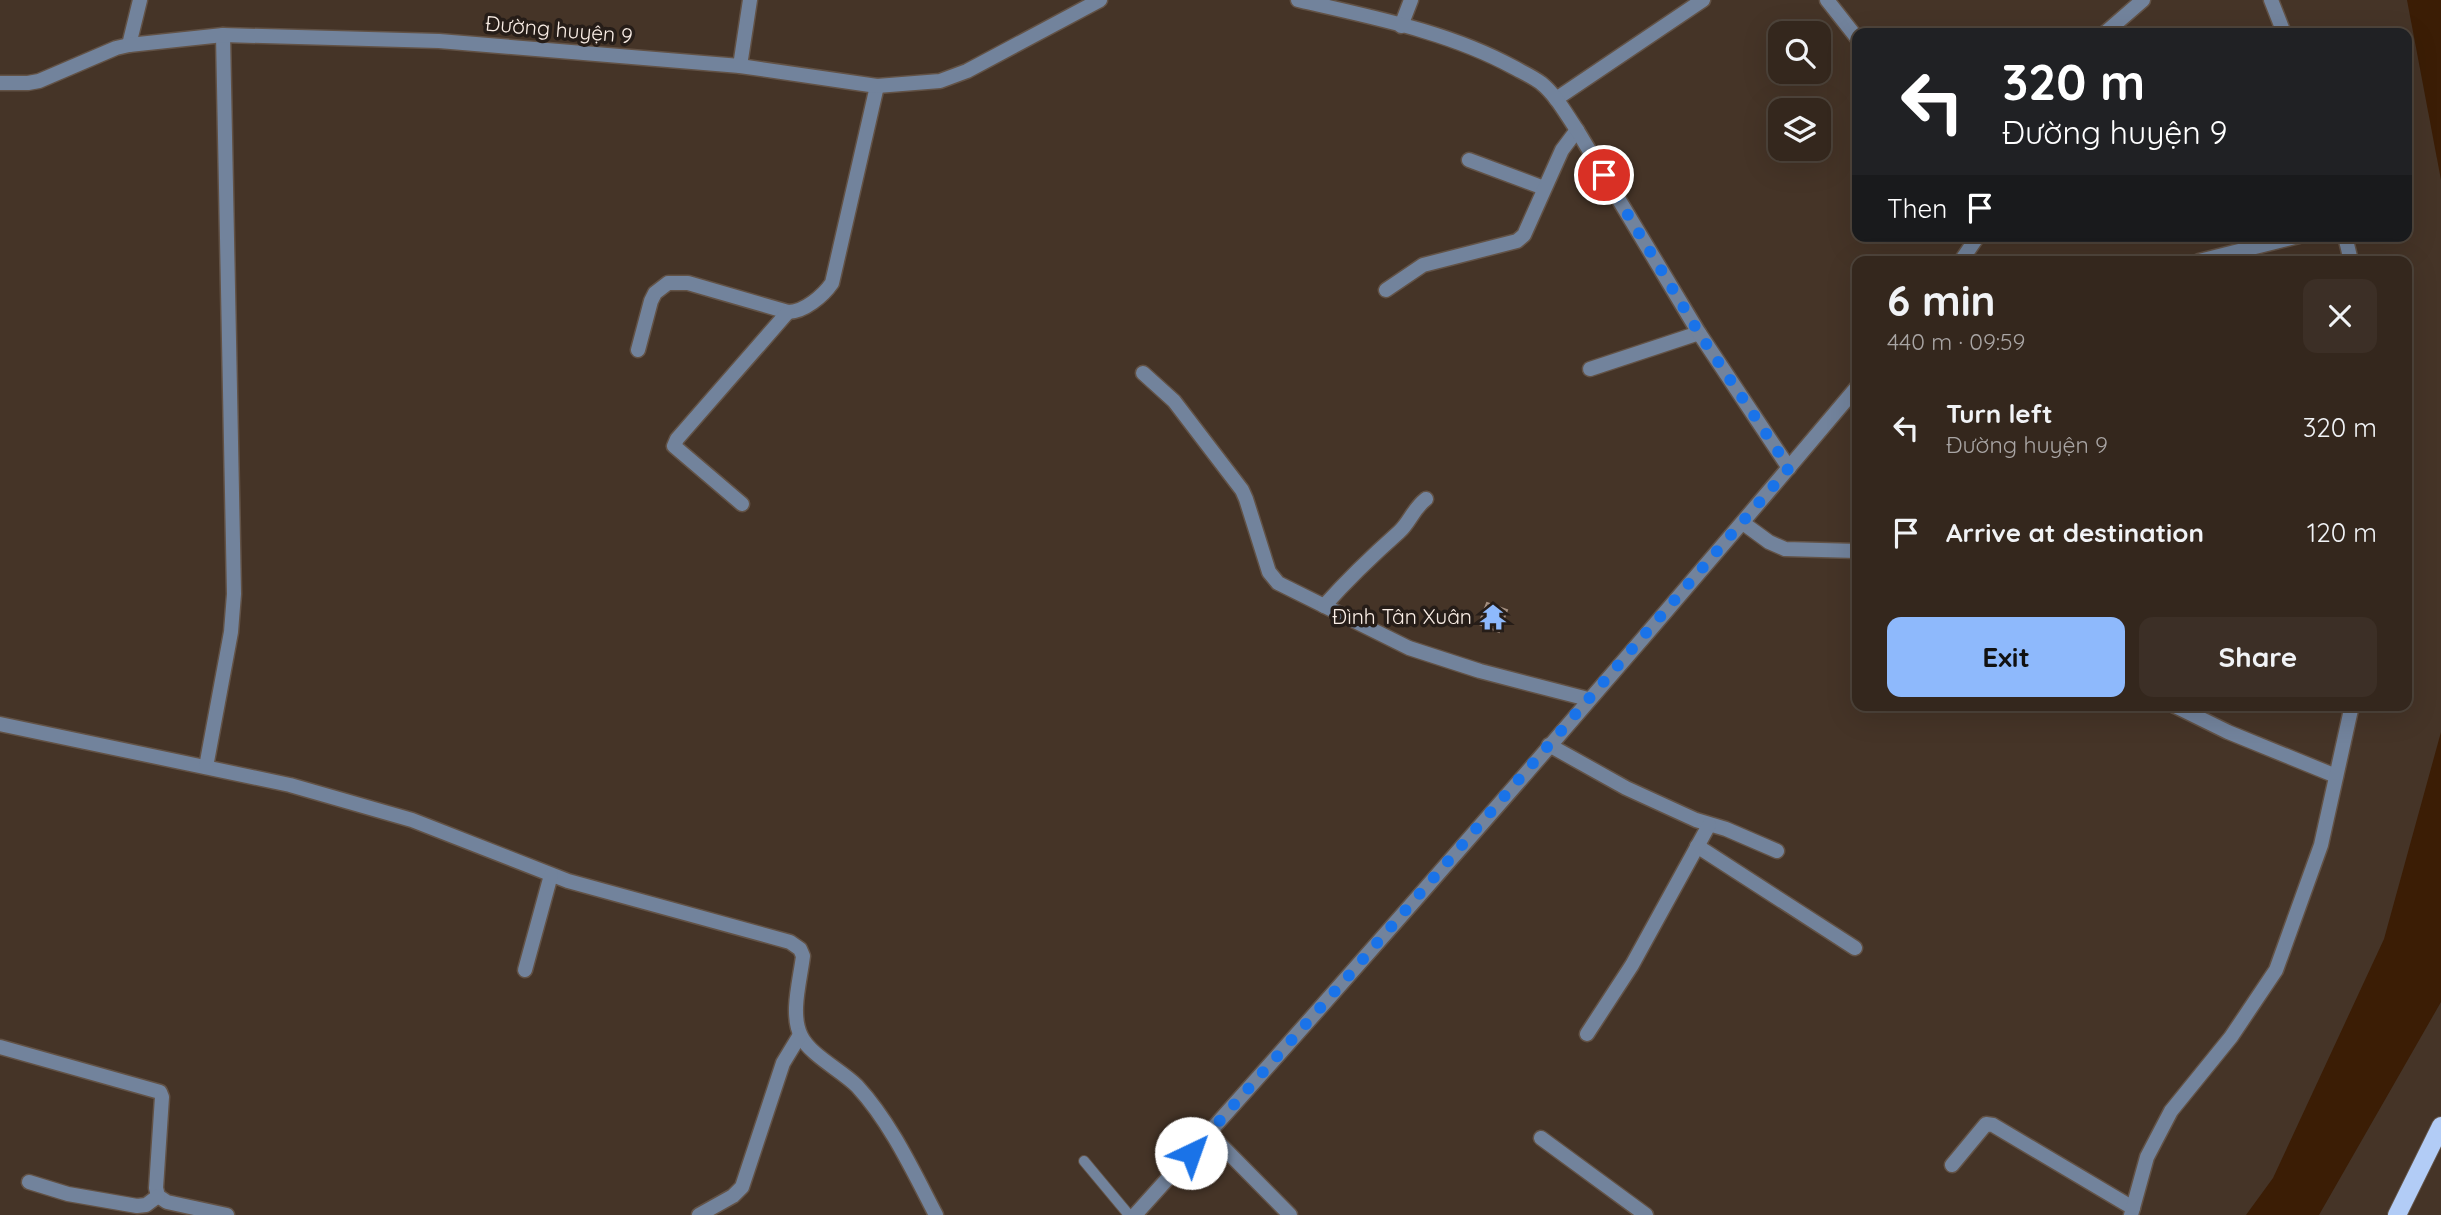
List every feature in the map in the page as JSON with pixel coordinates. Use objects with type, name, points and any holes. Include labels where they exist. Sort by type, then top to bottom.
[{"type":"main road","points":[[2398,1215],[2441,1126]]},
{"type":"street","points":[[129,45],[140,0]]},
{"type":"street","points":[[740,66],[750,0]]},
{"type":"street","name":"Đường huyện 9","points":[[0,83],[28,83],[39,80],[129,45],[223,35],[439,41],[740,66],[877,86],[940,81],[967,71],[1100,0]]},
{"type":"street","points":[[1298,0],[1452,41],[1497,58],[1541,83],[1556,99],[1577,130],[1699,333],[1789,468]]},
{"type":"street","points":[[1401,26],[1411,0]]},
{"type":"street","points":[[1556,99],[1703,0]]},
{"type":"street","points":[[1827,0],[1852,32]]},
{"type":"street","points":[[2111,28],[2143,0]]},
{"type":"street","points":[[2271,0],[2282,28]]},
{"type":"street","points":[[206,767],[231,632],[234,594],[223,35]]},
{"type":"street","points":[[638,350],[650,301],[655,293],[668,283],[688,283],[788,312],[801,310],[827,290],[832,284],[877,86]]},
{"type":"street","points":[[1385,290],[1423,265],[1517,242],[1524,235],[1562,150],[1577,130]]},
{"type":"street","points":[[1469,160],[1544,188]]},
{"type":"street","points":[[2219,256],[2274,242]]},
{"type":"street","points":[[742,504],[674,446],[677,439],[788,312]]},
{"type":"street","points":[[1590,369],[1699,333]]},
{"type":"street","points":[[1143,373],[1174,401],[1242,490],[1272,578],[1278,583],[1409,648],[1480,671],[1588,699]]},
{"type":"street","points":[[1135,1215],[1743,523],[1852,393]]},
{"type":"street","points":[[1324,606],[1356,570],[1401,531],[1417,506],[1426,499]]},
{"type":"street","points":[[1743,523],[1769,542],[1785,549],[1852,551]]},
{"type":"street","points":[[2185,711],[2228,732],[2336,776]]},
{"type":"street","points":[[1952,1165],[1986,1124],[1993,1125],[2132,1212],[2147,1157],[2171,1111],[2231,1037],[2276,970],[2321,845],[2351,711]]},
{"type":"street","points":[[0,724],[290,785],[412,820],[568,881],[790,942],[800,949],[803,957],[796,1018],[800,1035],[807,1046],[840,1070],[875,1108],[906,1157],[936,1215]]},
{"type":"street","points":[[1549,745],[1626,788],[1709,825],[1726,829],[1777,851]]},
{"type":"street","points":[[1587,1034],[1632,965],[1709,825]]},
{"type":"street","points":[[1696,846],[1855,948]]},
{"type":"street","points":[[525,970],[551,874]]},
{"type":"street","points":[[699,1215],[733,1196],[742,1187],[783,1063],[800,1035]]},
{"type":"street","points":[[0,1047],[160,1092],[162,1097],[156,1188],[158,1196],[167,1202],[227,1215]]},
{"type":"street","points":[[1209,1133],[1290,1215]]},
{"type":"street","points":[[1541,1138],[1646,1215]]},
{"type":"street","points":[[29,1182],[68,1195],[137,1206],[146,1205],[158,1196]]},
{"type":"lane","points":[[1084,1161],[1129,1215]]},
{"type":"shaded area","points":[[2407,0],[2441,0],[2441,180]]},
{"type":"shaded area","points":[[2441,732],[2441,1002],[2319,1215],[2246,1215],[2273,1178],[2384,939]]},
{"type":"building","name":"Đình Tân Xuân","points":[[1487,603],[1507,610],[1499,632],[1479,624]]},
{"type":"place","name":"Đình Tân Xuân","points":[[1493,617]]},
{"type":"route","points":[[1191,1153],[1344,981],[1789,468],[1699,333],[1604,175]]}]
